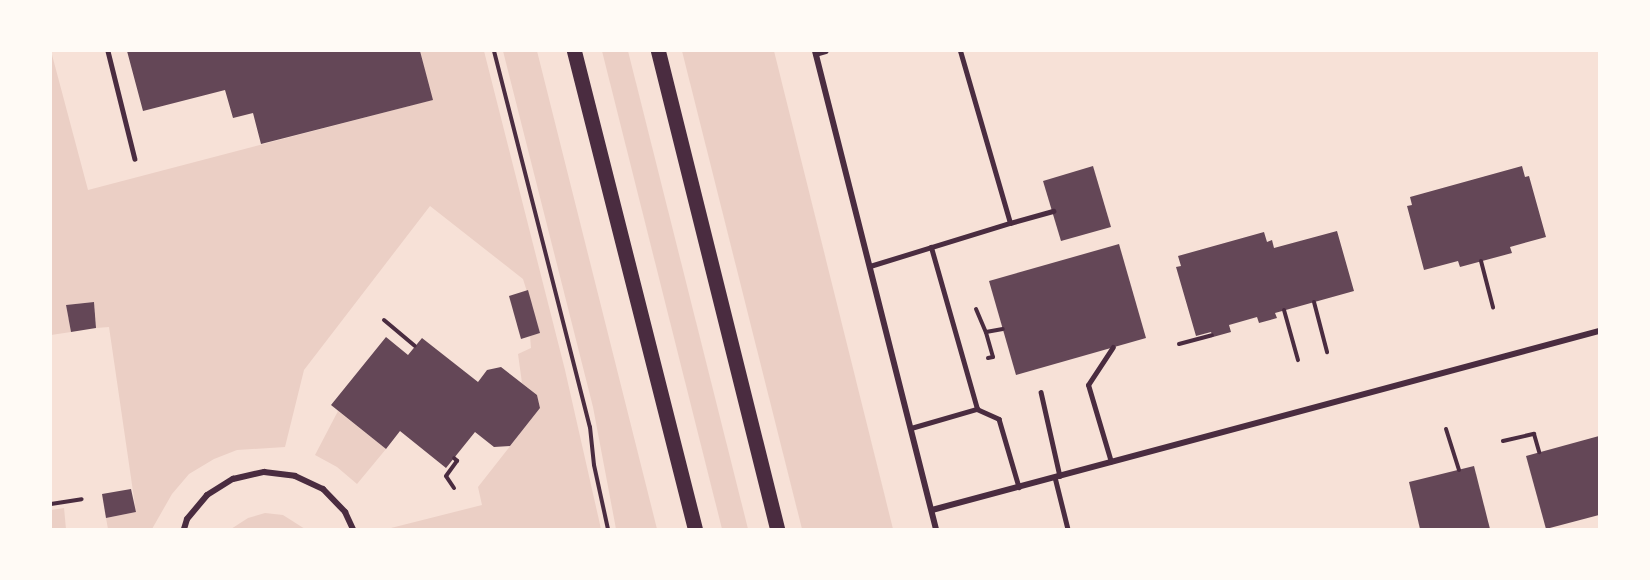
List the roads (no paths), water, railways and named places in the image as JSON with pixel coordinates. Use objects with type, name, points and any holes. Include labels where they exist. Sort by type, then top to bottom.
[{"type":"main road","points":[[574,51],[695,529]]},
{"type":"main road","points":[[658,51],[777,529]]},
{"type":"street","points":[[826,51],[816,52],[936,529]]},
{"type":"street","points":[[932,510],[1599,330]]},
{"type":"street","points":[[183,529],[187,519],[207,495],[233,479],[264,472],[295,476],[323,489],[345,512],[354,529]]},
{"type":"lane","points":[[108,51],[135,159]]},
{"type":"lane","points":[[960,51],[1010,223]]},
{"type":"lane","points":[[870,266],[1053,211]]},
{"type":"lane","points":[[931,247],[977,409]]},
{"type":"lane","points":[[1111,462],[1088,385],[1113,347]]},
{"type":"lane","points":[[1041,392],[1068,529]]},
{"type":"lane","points":[[911,428],[977,409],[999,419],[1019,487]]}]
